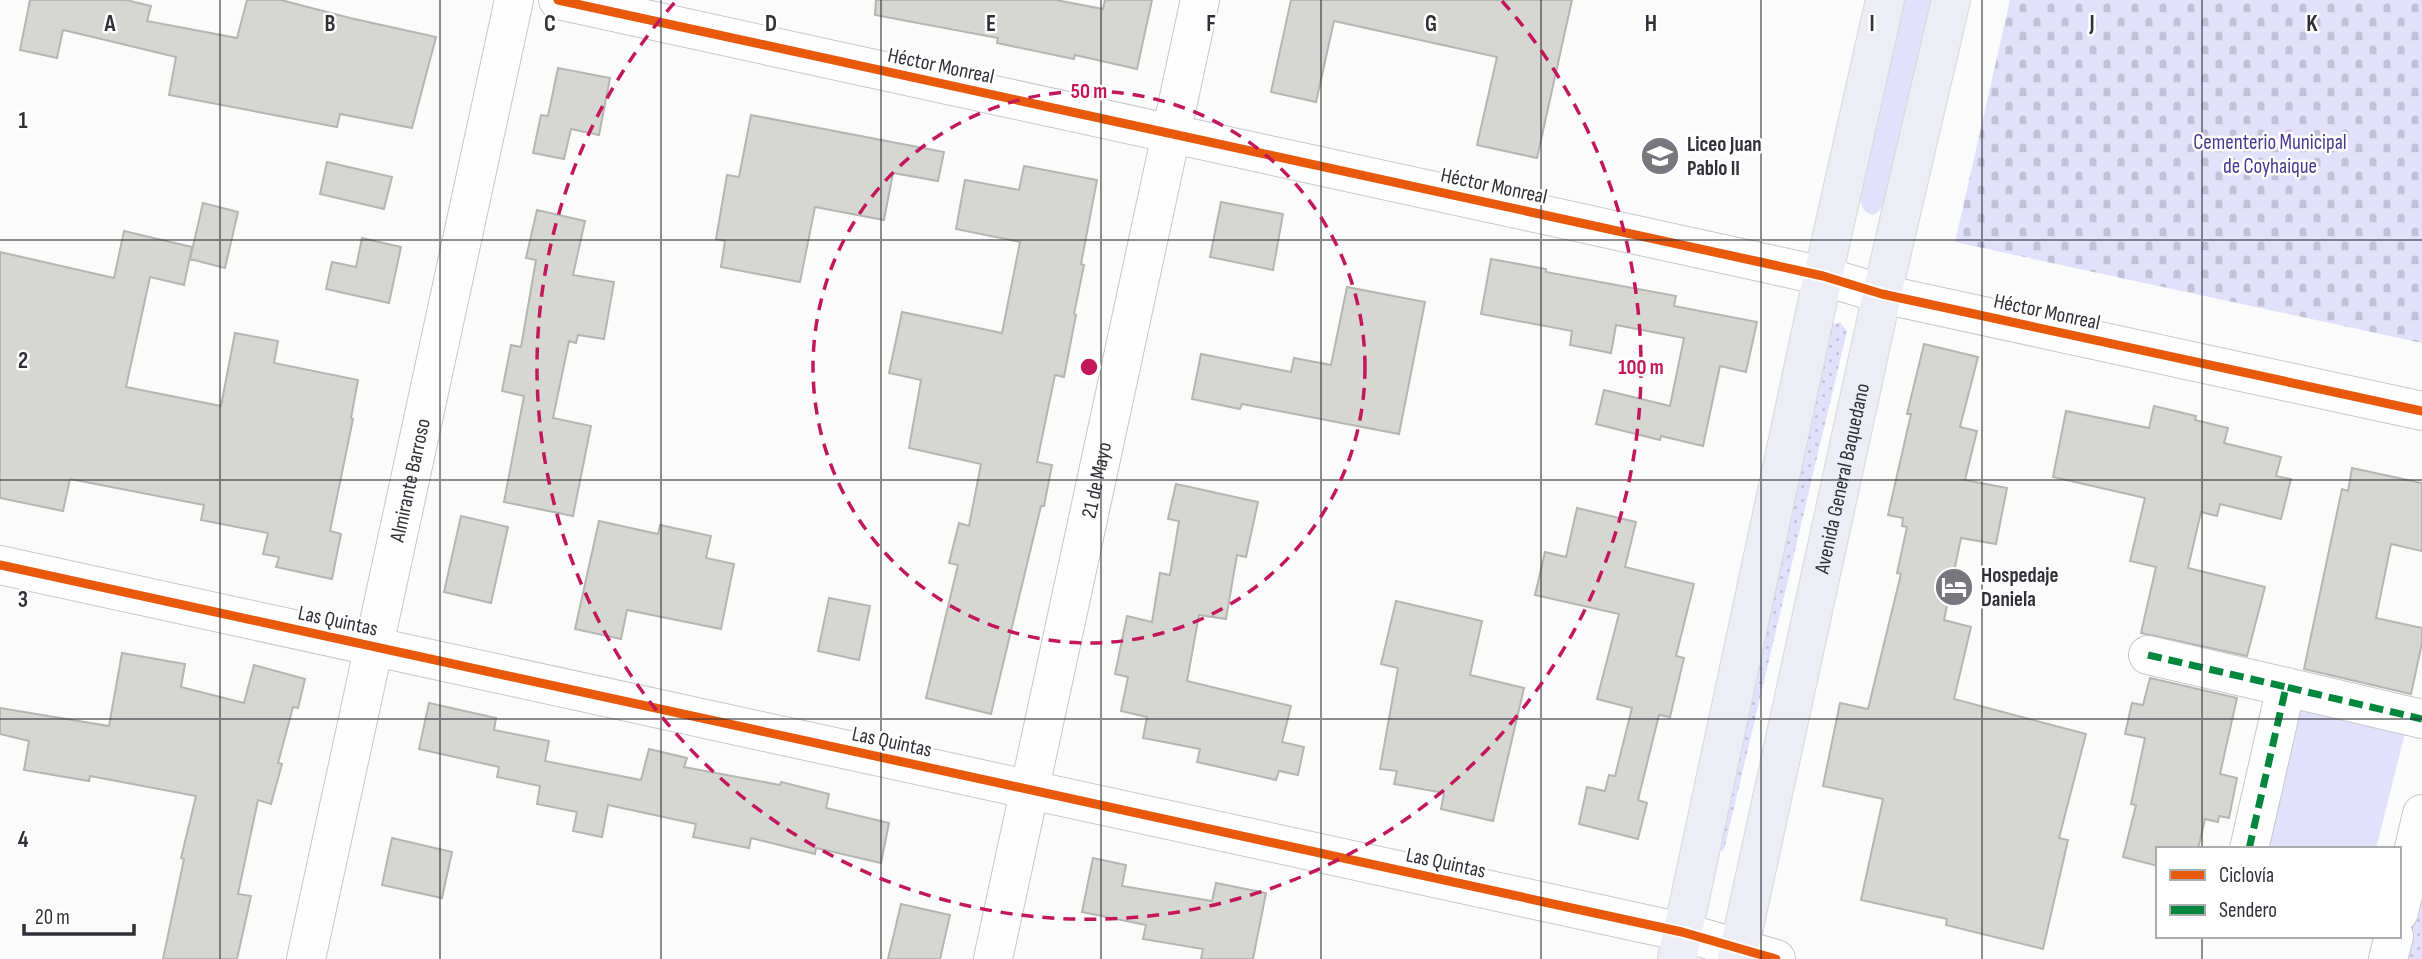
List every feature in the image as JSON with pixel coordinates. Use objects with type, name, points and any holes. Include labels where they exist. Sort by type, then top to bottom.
[{"type":"main road","points":[[1679,946],[1885,0]]},
{"type":"main road","name":"Avenida General Baquedano","points":[[1738,954],[1882,294],[1951,0]]},
{"type":"street","name":"Almirante Barroso","points":[[306,959],[513,0]]},
{"type":"street","name":"Héctor Monreal","points":[[558,0],[1823,276],[1882,294],[2422,411]]},
{"type":"street","name":"21 de Mayo","points":[[993,959],[1200,0]]},
{"type":"street","name":"Las Quintas","points":[[0,565],[1030,790],[1679,946],[1776,959]]},
{"type":"street","points":[[2148,655],[2422,719]]},
{"type":"street","points":[[2249,847],[2286,687]]},
{"type":"street","points":[[2401,903],[2422,814]]},
{"type":"street","points":[[2388,959],[2393,938]]},
{"type":"green space","points":[[1901,0],[1932,0],[1886,198],[1881,209],[1874,215],[1863,208],[1859,195]]},
{"type":"green space","name":"Cementerio Municipal de Coyhaique","points":[[2010,0],[2422,0],[2422,343],[1955,242]]},
{"type":"green space","points":[[1840,322],[1847,331],[1724,850],[1719,852],[1830,325]]},
{"type":"green space","points":[[2303,710],[2405,733],[2376,847],[2261,847],[2296,711]]},
{"type":"green space","points":[[2422,887],[2422,959],[2404,959]]},
{"type":"building","points":[[30,0],[126,0],[151,6],[147,21],[237,38],[247,0],[281,0],[436,37],[412,128],[340,114],[337,127],[169,95],[176,57],[63,30],[57,58],[20,50]]},
{"type":"building","points":[[876,0],[1056,0],[1103,9],[1105,0],[1152,0],[1137,69],[1075,55],[1074,59],[997,43],[998,38],[875,15]]},
{"type":"building","points":[[1291,0],[1572,0],[1537,158],[1477,145],[1497,57],[1334,21],[1316,102],[1271,92]]},
{"type":"building","points":[[558,68],[610,78],[599,135],[571,129],[564,159],[533,153],[541,115],[548,116]]},
{"type":"building","points":[[751,115],[944,152],[938,181],[893,173],[884,220],[815,207],[800,282],[721,267],[725,241],[716,239],[727,175],[739,177]]},
{"type":"building","points":[[327,162],[392,177],[384,209],[320,194]]},
{"type":"building","points":[[1024,166],[1097,180],[1064,377],[1055,375],[1037,462],[1052,465],[1044,506],[1041,506],[991,714],[926,698],[958,565],[949,563],[959,523],[969,526],[981,464],[909,448],[921,380],[889,373],[902,312],[1002,333],[1020,242],[956,229],[965,180],[1019,190]]},
{"type":"building","points":[[1221,202],[1283,214],[1273,270],[1210,257]]},
{"type":"building","points":[[203,203],[238,212],[225,268],[190,259]]},
{"type":"building","points":[[537,210],[585,221],[573,275],[614,282],[604,339],[578,335],[576,343],[569,341],[553,418],[591,426],[573,516],[504,502],[524,396],[502,391],[511,345],[521,347],[536,260],[526,258]]},
{"type":"building","points":[[124,231],[192,247],[184,285],[150,277],[126,387],[221,406],[235,333],[278,341],[274,363],[358,380],[351,418],[353,419],[330,531],[341,534],[332,579],[276,567],[279,557],[263,554],[268,533],[201,520],[204,505],[70,479],[63,511],[0,498],[0,252],[114,278]]},
{"type":"building","points":[[362,238],[401,247],[389,303],[326,289],[332,262],[356,267]]},
{"type":"building","points":[[1491,259],[1676,296],[1674,306],[1757,322],[1746,372],[1720,366],[1703,446],[1661,436],[1660,440],[1596,424],[1604,390],[1670,406],[1684,338],[1616,325],[1611,353],[1570,345],[1572,331],[1481,314]]},
{"type":"building","points":[[1347,287],[1425,302],[1399,434],[1242,404],[1240,409],[1192,399],[1201,354],[1291,372],[1294,358],[1331,365]]},
{"type":"building","points":[[1924,344],[1978,357],[1960,427],[1977,431],[1965,480],[2007,488],[1996,544],[1961,538],[1944,620],[1971,627],[1954,699],[2086,734],[2059,838],[2068,840],[2043,949],[1946,925],[1947,919],[1861,900],[1883,799],[1823,786],[1840,703],[1868,709],[1901,574],[1897,573],[1907,527],[1902,526],[1903,518],[1888,515],[1911,414],[1907,414]]},
{"type":"building","points":[[2154,406],[2196,416],[2195,420],[2228,428],[2224,443],[2281,457],[2276,476],[2291,479],[2281,519],[2220,504],[2217,516],[2201,512],[2188,568],[2265,587],[2247,656],[2141,633],[2156,567],[2130,561],[2145,498],[2053,477],[2066,411],[2149,428]]},
{"type":"building","points":[[2352,468],[2422,483],[2422,551],[2391,544],[2376,618],[2422,628],[2422,643],[2411,694],[2304,669],[2342,489],[2348,491]]},
{"type":"building","points":[[1176,484],[1258,502],[1246,557],[1237,555],[1226,619],[1199,615],[1187,681],[1291,706],[1282,742],[1304,747],[1298,775],[1279,771],[1276,780],[1197,762],[1200,749],[1143,738],[1147,717],[1121,711],[1128,677],[1115,674],[1127,616],[1152,622],[1160,573],[1170,575],[1179,521],[1168,519]]},
{"type":"building","points":[[1577,508],[1636,522],[1625,567],[1694,584],[1676,656],[1684,658],[1670,717],[1659,715],[1638,800],[1647,803],[1638,839],[1579,824],[1587,787],[1605,791],[1609,775],[1615,776],[1632,708],[1597,699],[1619,614],[1535,595],[1545,552],[1566,557]]},
{"type":"building","points":[[461,516],[508,527],[491,603],[444,592]]},
{"type":"building","points":[[599,521],[658,534],[660,525],[711,536],[706,558],[734,564],[721,629],[627,610],[621,639],[575,629]]},
{"type":"building","points":[[829,598],[870,606],[859,660],[818,651]]},
{"type":"building","points":[[1396,601],[1482,621],[1470,675],[1524,688],[1493,821],[1441,809],[1444,793],[1394,784],[1397,771],[1380,769],[1398,668],[1381,664]]},
{"type":"building","points":[[122,653],[185,664],[181,687],[244,703],[254,665],[305,679],[298,708],[293,707],[278,763],[282,764],[271,804],[258,800],[238,894],[251,896],[237,959],[163,959],[184,859],[181,858],[196,796],[90,776],[89,781],[24,770],[29,741],[0,734],[0,708],[109,726]]},
{"type":"building","points":[[2150,678],[2237,698],[2220,774],[2237,778],[2229,818],[2219,816],[2218,822],[2205,819],[2198,847],[2156,847],[2156,865],[2123,857],[2136,805],[2131,804],[2145,738],[2125,734],[2132,703],[2143,705]]},
{"type":"building","points":[[429,703],[496,718],[494,730],[549,741],[545,761],[641,780],[649,749],[687,758],[684,767],[780,785],[781,782],[829,794],[826,808],[889,823],[881,863],[816,848],[815,854],[751,838],[749,848],[693,837],[696,824],[608,805],[602,837],[573,831],[577,812],[537,804],[540,786],[497,777],[499,767],[419,749]]},
{"type":"building","points":[[392,838],[452,852],[442,898],[382,885]]},
{"type":"building","points":[[1093,858],[1126,865],[1122,886],[1212,901],[1216,883],[1266,893],[1253,959],[1201,959],[1203,949],[1143,939],[1146,925],[1082,912]]},
{"type":"building","points":[[901,904],[950,915],[940,959],[888,959]]},
{"type":"marked path","points":[[2148,655],[2286,687]]},
{"type":"marked path","points":[[2249,847],[2286,687],[2422,719]]},
{"type":"cycle path","points":[[558,0],[1760,262],[1823,276],[1882,294],[2422,411]]},
{"type":"cycle path","points":[[0,565],[1682,932],[1776,959]]},
{"type":"place","name":"Liceo Juan Pablo II","points":[[1660,156]]},
{"type":"place","name":"Hospedaje Daniela","points":[[1954,587]]}]
